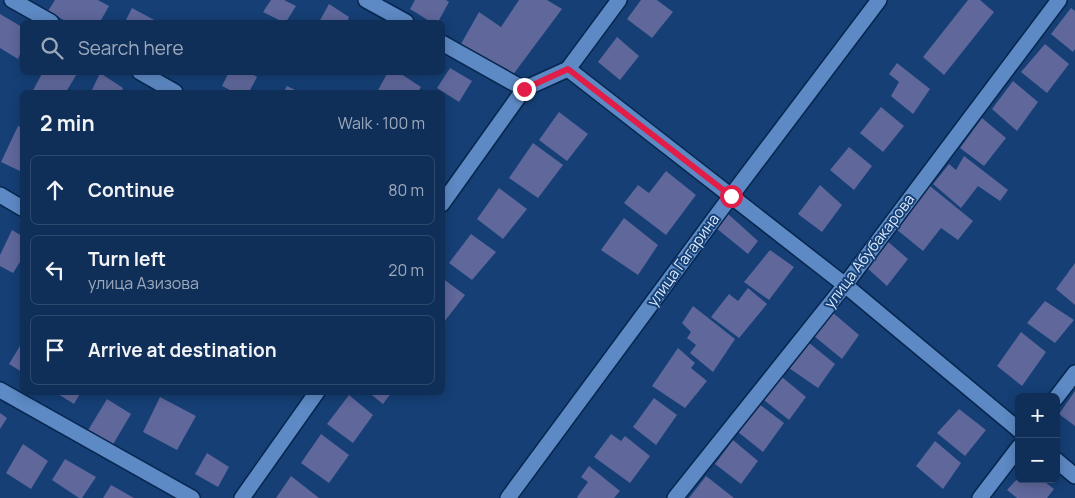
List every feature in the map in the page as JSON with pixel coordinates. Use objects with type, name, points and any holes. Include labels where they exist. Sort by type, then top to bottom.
[{"type":"street","points":[[12,0],[47,20]]},
{"type":"street","points":[[366,0],[402,20]]},
{"type":"street","points":[[445,200],[524,89],[568,69],[619,0]]},
{"type":"street","name":"улица Гагарина","points":[[508,498],[731,196],[880,0]]},
{"type":"street","name":"улица Абубакарова","points":[[675,498],[845,285],[1059,0]]},
{"type":"street","points":[[445,45],[524,89]]},
{"type":"street","points":[[568,69],[845,285],[1015,427]]},
{"type":"street","points":[[145,75],[172,90]]},
{"type":"street","points":[[0,196],[20,207]]},
{"type":"street","points":[[1060,393],[1075,373]]},
{"type":"street","points":[[0,390],[192,498]]},
{"type":"street","points":[[242,498],[315,395]]},
{"type":"street","points":[[980,498],[1015,452]]},
{"type":"street","points":[[1060,463],[1075,476]]},
{"type":"building","points":[[55,0],[98,0],[109,6],[101,20],[64,20],[48,11]]},
{"type":"building","points":[[271,0],[284,0],[296,6],[287,20],[279,20],[263,12]]},
{"type":"building","points":[[415,0],[446,0],[449,2],[439,20],[428,20],[410,9]]},
{"type":"building","points":[[519,0],[547,0],[562,9],[512,76],[461,44],[479,12],[501,27]]},
{"type":"building","points":[[641,0],[657,0],[673,12],[652,38],[627,19]]},
{"type":"building","points":[[968,0],[980,0],[994,12],[944,75],[923,57]]},
{"type":"building","points":[[329,4],[349,17],[348,20],[320,20]]},
{"type":"building","points":[[132,8],[154,20],[126,20]]},
{"type":"building","points":[[1071,8],[1075,11],[1075,49],[1073,52],[1051,34]]},
{"type":"building","points":[[0,14],[20,26],[20,54],[18,59],[0,48]]},
{"type":"building","points":[[617,37],[639,56],[620,80],[598,62]]},
{"type":"building","points":[[1045,44],[1069,64],[1047,93],[1021,72]]},
{"type":"building","points":[[897,63],[930,89],[913,114],[891,96],[899,82],[889,74]]},
{"type":"building","points":[[450,68],[472,81],[459,102],[445,93],[445,90],[437,88]]},
{"type":"building","points":[[41,75],[76,75],[67,90],[33,90]]},
{"type":"building","points":[[99,75],[103,75],[123,88],[122,90],[92,90]]},
{"type":"building","points":[[228,75],[254,75],[257,77],[250,90],[230,90],[222,86]]},
{"type":"building","points":[[386,75],[403,75],[421,87],[419,90],[378,90]]},
{"type":"building","points":[[1013,81],[1038,102],[1017,131],[992,109]]},
{"type":"building","points":[[287,86],[295,90],[285,90]]},
{"type":"building","points":[[881,107],[904,126],[883,152],[860,133]]},
{"type":"building","points":[[559,112],[588,134],[567,161],[539,140]]},
{"type":"building","points":[[982,118],[1006,138],[984,166],[960,148]]},
{"type":"building","points":[[18,126],[20,127],[20,171],[1,162]]},
{"type":"building","points":[[533,143],[563,165],[538,198],[509,178]]},
{"type":"building","points":[[849,147],[872,166],[854,190],[830,170]]},
{"type":"building","points":[[964,156],[1008,190],[1000,201],[978,186],[961,208],[933,184],[949,164],[956,170]]},
{"type":"building","points":[[666,171],[696,195],[666,235],[624,203],[638,185],[649,193]]},
{"type":"building","points":[[820,185],[842,205],[822,232],[798,214]]},
{"type":"building","points":[[930,186],[973,221],[958,240],[941,228],[923,251],[896,229]]},
{"type":"building","points":[[499,188],[527,209],[503,239],[477,219]]},
{"type":"building","points":[[727,213],[758,241],[748,254],[716,228]]},
{"type":"building","points":[[624,218],[658,245],[638,275],[601,250]]},
{"type":"building","points":[[12,230],[20,235],[20,262],[13,273],[0,266],[0,255]]},
{"type":"building","points":[[471,234],[496,252],[472,280],[449,263]]},
{"type":"building","points":[[887,241],[908,259],[887,286],[866,267]]},
{"type":"building","points":[[770,250],[794,267],[769,300],[744,282]]},
{"type":"building","points":[[1075,263],[1075,305],[1056,289]]},
{"type":"building","points":[[445,280],[465,295],[445,321]]},
{"type":"building","points":[[748,288],[767,304],[739,338],[711,317],[729,294],[738,301]]},
{"type":"building","points":[[1045,301],[1074,320],[1055,343],[1027,323]]},
{"type":"building","points":[[693,306],[735,339],[713,372],[690,353],[696,345],[687,338],[691,332],[682,323]]},
{"type":"building","points":[[832,312],[859,335],[842,359],[814,336]]},
{"type":"building","points":[[1021,332],[1046,352],[1022,386],[997,366]]},
{"type":"building","points":[[808,342],[835,364],[818,388],[789,368]]},
{"type":"building","points":[[20,346],[20,371],[9,364]]},
{"type":"building","points":[[678,348],[695,363],[691,368],[707,381],[685,408],[652,386]]},
{"type":"building","points":[[782,377],[806,397],[789,420],[764,400]]},
{"type":"building","points":[[1075,391],[1075,426],[1060,415]]},
{"type":"building","points":[[60,395],[79,395],[74,404]]},
{"type":"building","points":[[349,395],[373,415],[353,443],[327,424]]},
{"type":"building","points":[[372,395],[390,395],[383,404]]},
{"type":"building","points":[[160,397],[196,416],[177,450],[143,432]]},
{"type":"building","points":[[654,398],[677,415],[656,445],[633,427]]},
{"type":"building","points":[[107,399],[131,414],[112,446],[87,432]]},
{"type":"building","points":[[759,404],[784,423],[763,452],[738,432]]},
{"type":"building","points":[[959,409],[986,430],[965,456],[937,433]]},
{"type":"building","points":[[0,413],[7,418],[0,429]]},
{"type":"building","points":[[321,434],[349,455],[329,483],[301,463]]},
{"type":"building","points":[[611,434],[621,441],[625,436],[650,456],[630,483],[594,457]]},
{"type":"building","points":[[733,440],[758,461],[741,484],[715,464]]},
{"type":"building","points":[[935,441],[961,463],[943,489],[916,466]]},
{"type":"building","points":[[23,444],[48,461],[31,489],[6,473]]},
{"type":"building","points":[[207,453],[229,467],[218,487],[195,474]]},
{"type":"building","points":[[65,459],[96,477],[82,498],[79,498],[52,480]]},
{"type":"building","points":[[589,466],[620,491],[614,498],[577,497],[588,482],[581,477]]},
{"type":"building","points":[[291,476],[319,498],[276,498]]},
{"type":"building","points":[[706,476],[734,498],[689,498]]},
{"type":"building","points":[[1015,481],[1015,483],[1046,483],[1054,489],[1047,498],[1017,498],[1007,490]]},
{"type":"building","points":[[111,485],[134,498],[103,498]]},
{"type":"route","points":[[524,89],[568,69],[731,196]]}]
